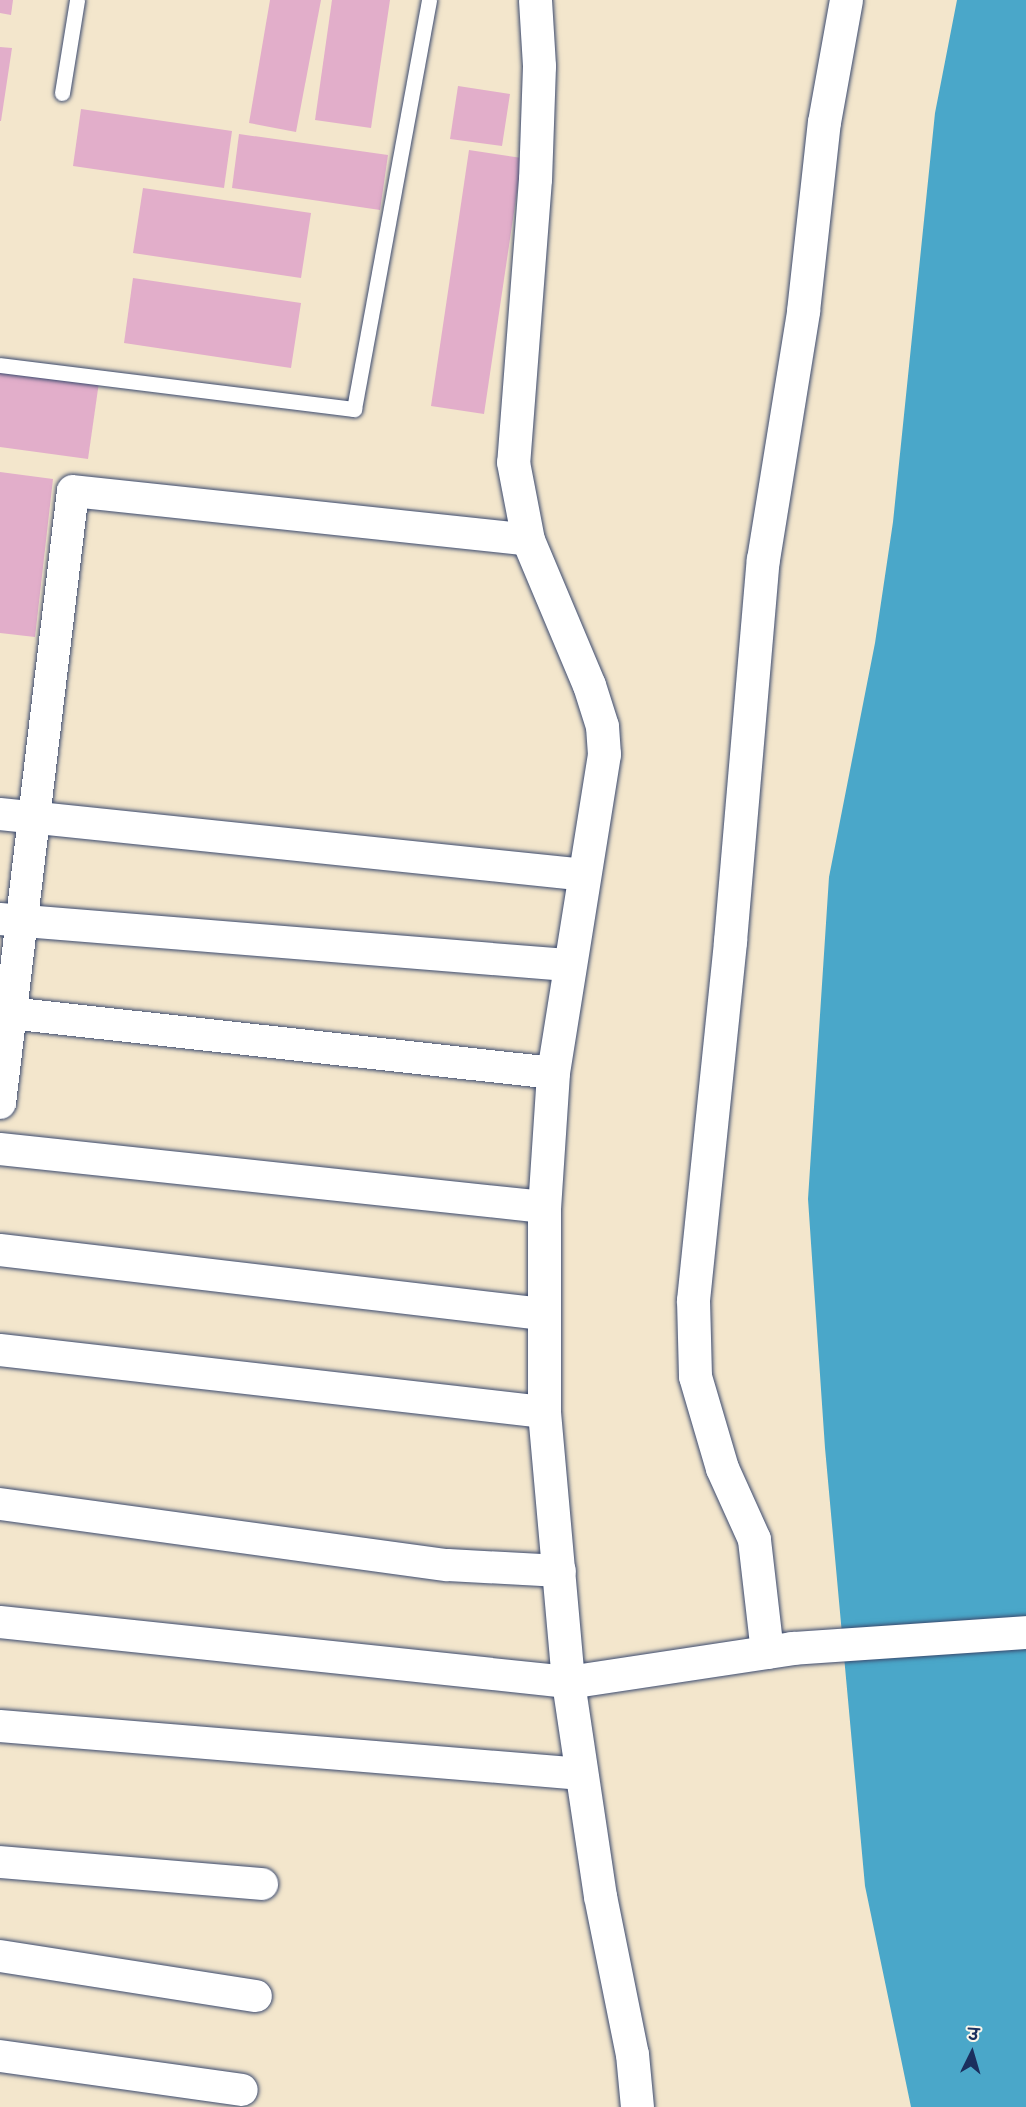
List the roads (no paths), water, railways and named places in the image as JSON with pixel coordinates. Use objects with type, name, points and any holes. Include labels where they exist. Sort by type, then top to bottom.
[{"type":"street","points":[[535,0],[539,66],[535,179],[513,462],[528,540],[589,685],[602,726],[602,777],[567,965],[553,1073],[544,1207],[542,1314],[544,1412],[560,1571],[568,1682],[600,1896],[632,2054],[637,2107]]},
{"type":"street","points":[[780,1650],[754,1539],[722,1468],[695,1376],[693,1300],[730,941],[763,560],[803,311],[824,122],[846,0]]},
{"type":"street","points":[[0,1103],[12,920],[34,819],[73,491],[528,540]]},
{"type":"street","points":[[0,814],[585,875]]},
{"type":"street","points":[[12,920],[567,965]]},
{"type":"street","points":[[6,1013],[553,1073]]},
{"type":"street","points":[[0,1149],[544,1207]]},
{"type":"street","points":[[0,1250],[542,1314]]},
{"type":"street","points":[[0,1350],[544,1412]]},
{"type":"street","points":[[0,1504],[410,1560],[560,1571]]},
{"type":"street","points":[[0,1622],[568,1682],[780,1650],[1026,1632]]},
{"type":"street","points":[[0,1726],[582,1774]]},
{"type":"street","points":[[0,1862],[262,1884]]},
{"type":"street","points":[[0,1956],[256,1996]]},
{"type":"street","points":[[0,2056],[242,2090]]},
{"type":"lane","points":[[62,93],[77,0]]},
{"type":"lane","points":[[0,365],[354,409],[429,0]]},
{"type":"water","points":[[957,0],[1026,0],[1026,2107],[911,2107],[865,1886],[825,1448],[808,1199],[829,877],[875,643],[893,522],[935,113]]}]
